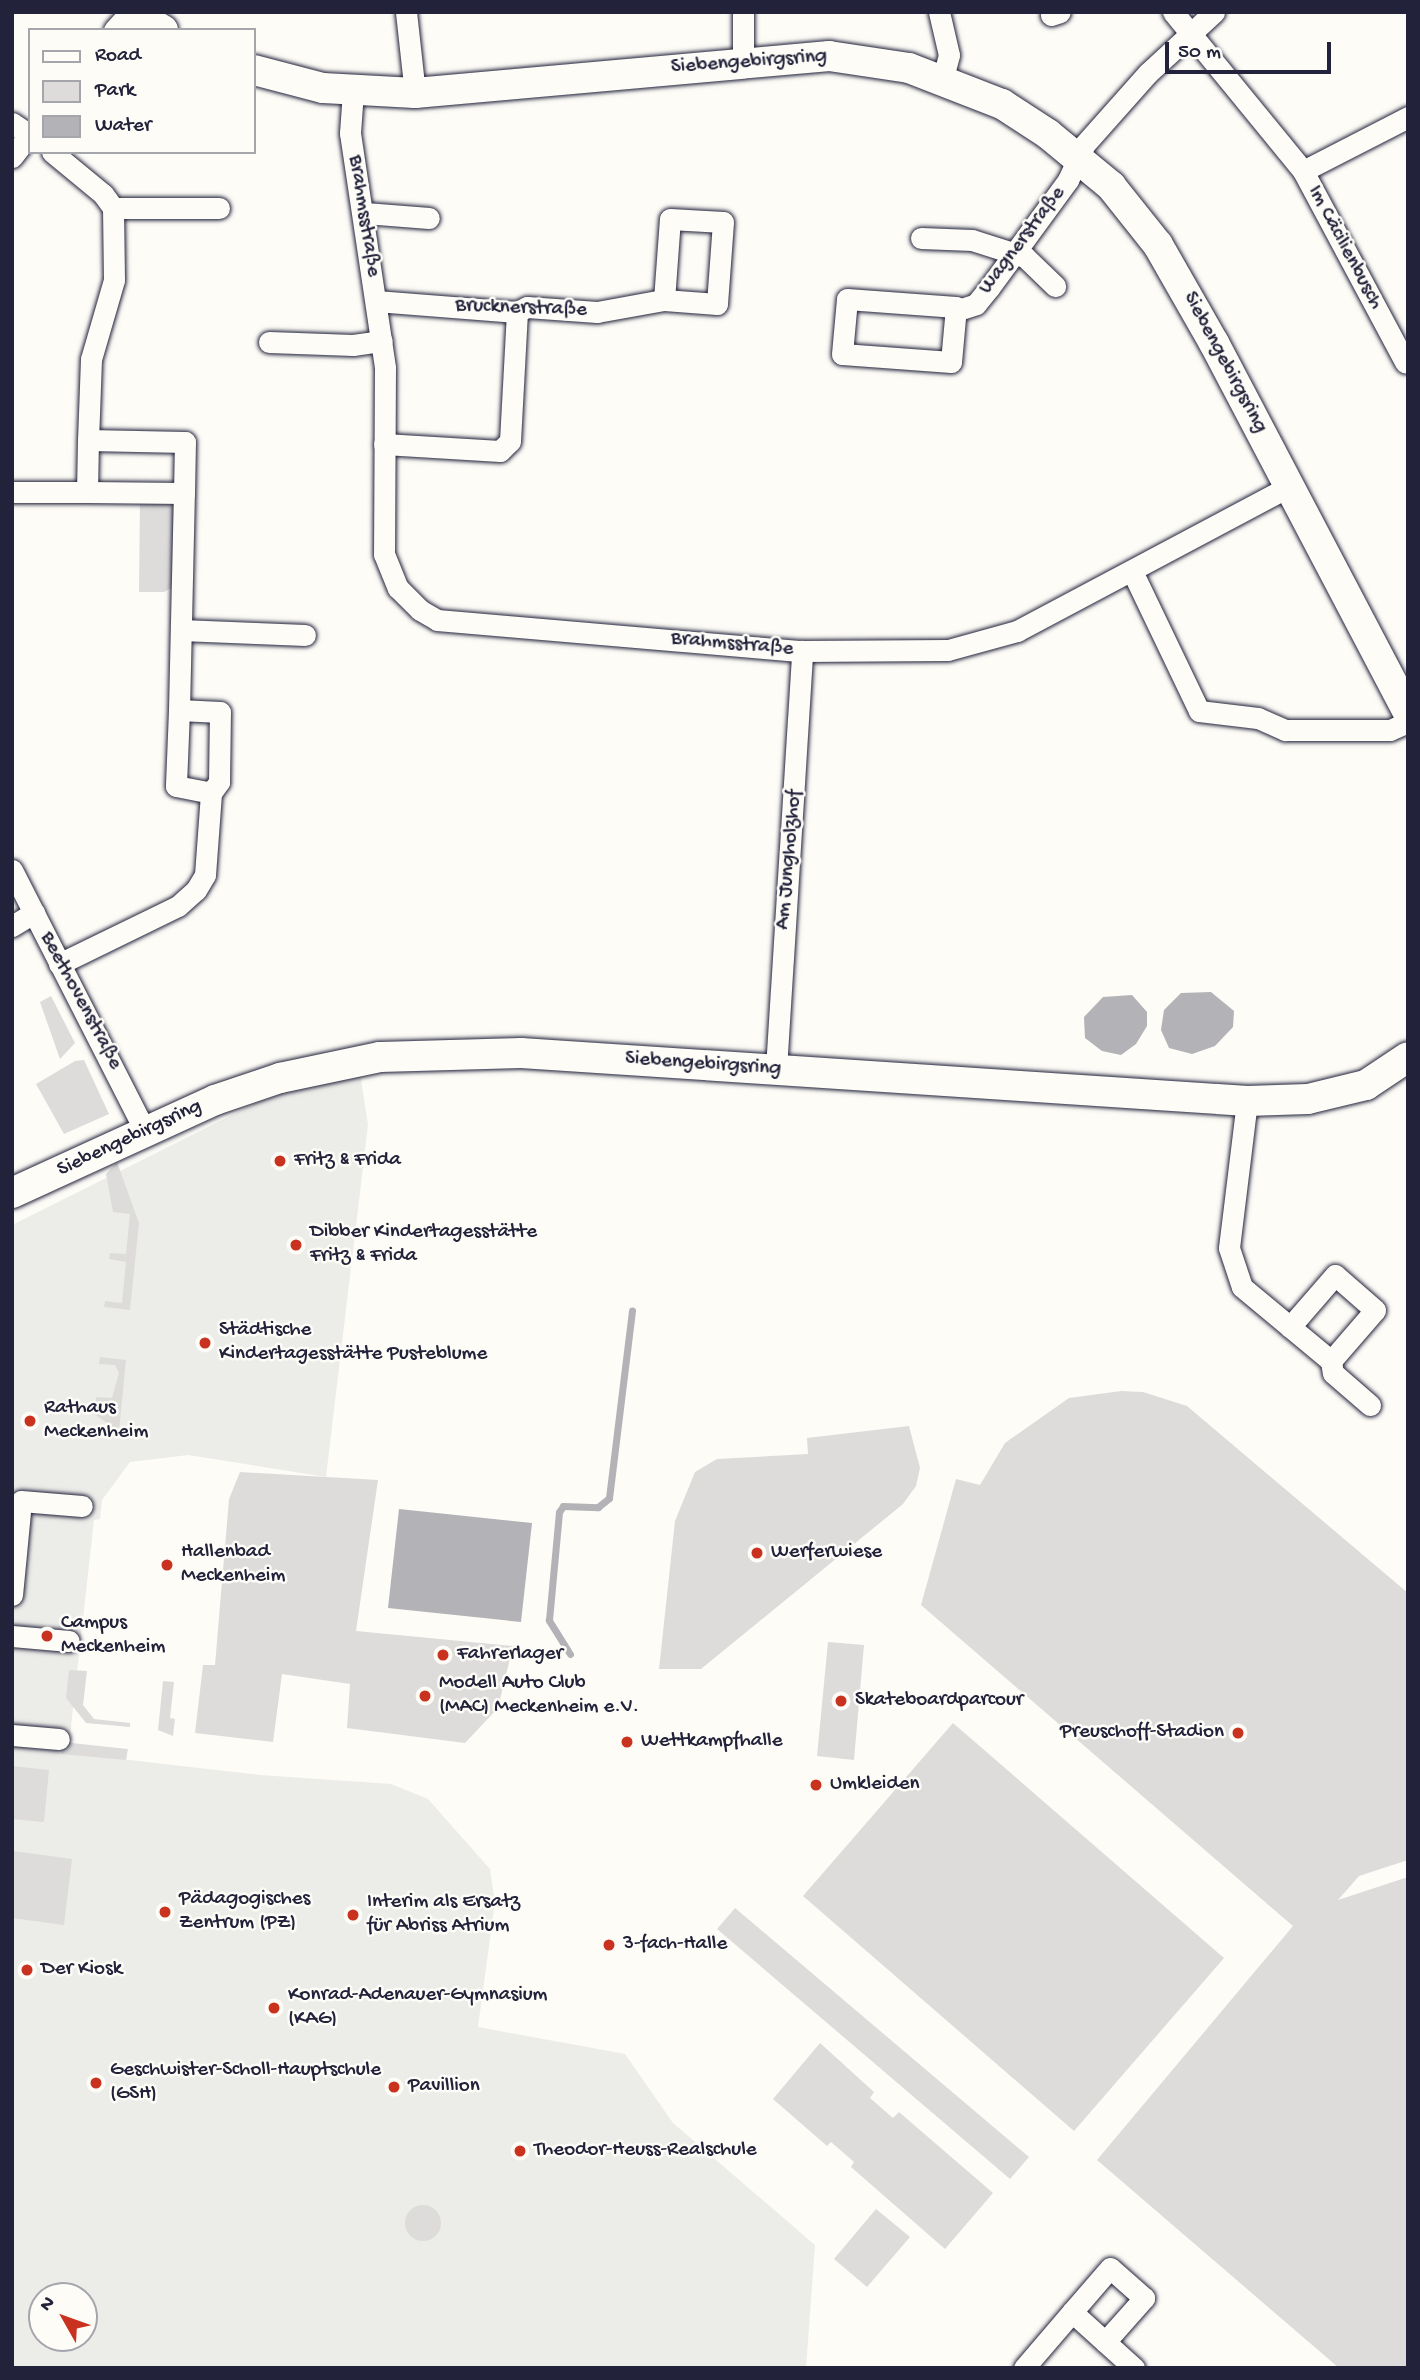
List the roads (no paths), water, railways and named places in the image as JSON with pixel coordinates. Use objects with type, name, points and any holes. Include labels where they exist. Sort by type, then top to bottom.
[{"type":"street","points":[[116,28],[132,12],[160,28]]},
{"type":"street","points":[[405,12],[415,93]]},
{"type":"street","points":[[743,12],[743,61]]},
{"type":"street","points":[[939,12],[949,55],[943,78]]},
{"type":"street","name":"Im Cäcilienbusch","points":[[1173,12],[1303,171],[1407,363]]},
{"type":"street","name":"Wagnerstraße","points":[[955,310],[951,362],[842,354],[847,299],[955,310],[976,304],[1068,180],[1084,145],[1190,32],[1214,12]]},
{"type":"street","name":"Siebengebirgsring","points":[[256,70],[353,91],[415,93],[743,61],[829,56],[943,78],[1021,116],[1079,158],[1111,186],[1158,245],[1290,486],[1408,713]]},
{"type":"street","name":"Brahmsstraße","points":[[353,91],[351,133],[382,341],[384,554],[398,588],[420,610],[438,620],[802,651],[921,653],[980,644],[1017,631],[1290,486]]},
{"type":"street","name":"Im Cäcilienbusch","points":[[1303,171],[1408,117]]},
{"type":"street","points":[[12,123],[28,134]]},
{"type":"street","points":[[12,157],[28,137]]},
{"type":"street","points":[[54,154],[103,194],[113,208],[114,280],[91,359],[87,492]]},
{"type":"street","points":[[113,208],[219,208]]},
{"type":"street","points":[[365,213],[429,218]]},
{"type":"street","name":"Brucknerstraße","points":[[376,301],[517,312],[527,307],[597,312],[664,300],[711,311],[717,304],[723,222],[670,219],[664,300]]},
{"type":"street","points":[[921,239],[972,240],[1025,257],[1055,286]]},
{"type":"street","points":[[384,444],[500,451],[510,441],[517,312]]},
{"type":"street","points":[[269,342],[352,345],[382,341]]},
{"type":"street","points":[[88,440],[185,442],[176,786],[211,793]]},
{"type":"street","points":[[12,492],[184,494]]},
{"type":"street","points":[[1132,571],[1199,711],[1258,718],[1285,730],[1390,730],[1408,722]]},
{"type":"street","points":[[181,630],[305,635]]},
{"type":"street","name":"Am Jungholzhof","points":[[776,1069],[802,651]]},
{"type":"street","points":[[60,964],[178,906],[196,890],[207,858],[211,793],[219,782],[220,712],[179,710]]},
{"type":"street","name":"Beethovenstraße","points":[[12,870],[145,1131]]},
{"type":"street","points":[[12,926],[33,913]]},
{"type":"street","name":"Siebengebirgsring","points":[[12,1193],[145,1131],[281,1078],[380,1057],[521,1053],[1247,1101],[1308,1099],[1366,1085],[1406,1063]]},
{"type":"street","points":[[1247,1101],[1229,1248],[1232,1268],[1242,1287],[1331,1361],[1333,1373],[1370,1405]]},
{"type":"street","points":[[1290,1327],[1335,1275],[1375,1310],[1331,1361]]},
{"type":"street","points":[[12,1595],[15,1497],[82,1506]]},
{"type":"street","points":[[12,1636],[69,1641]]},
{"type":"street","points":[[12,1735],[60,1739]]},
{"type":"street","points":[[1024,2368],[1110,2268],[1144,2298],[1105,2342]]},
{"type":"street","points":[[1072,2312],[1134,2368]]},
{"type":"water","points":[[1211,992],[1234,1011],[1233,1027],[1215,1046],[1192,1054],[1169,1048],[1161,1030],[1164,1010],[1181,993]]},
{"type":"water","points":[[1132,995],[1147,1012],[1147,1026],[1136,1044],[1121,1055],[1102,1051],[1085,1038],[1084,1017],[1103,997]]},
{"type":"water","points":[[399,1509],[532,1523],[521,1622],[388,1608]]},
{"type":"waterway","points":[[570,1654],[549,1620],[559,1512],[563,1506],[598,1507],[609,1498],[632,1310]]},
{"type":"place","name":"Fritz & Frida","points":[[280,1161]]},
{"type":"place","name":"Dibber Kindertagesstätte Fritz & Frida","points":[[296,1245]]},
{"type":"place","name":"Städtische Kindertagesstätte Pusteblume","points":[[205,1343]]},
{"type":"place","name":"Rathaus Meckenheim","points":[[30,1421]]},
{"type":"place","name":"Werferwiese","points":[[757,1553]]},
{"type":"place","name":"Hallenbad Meckenheim","points":[[167,1565]]},
{"type":"place","name":"Campus Meckenheim","points":[[47,1636]]},
{"type":"place","name":"Fahrerlager","points":[[443,1655]]},
{"type":"place","name":"Modell Auto Club (MAC) Meckenheim e.V.","points":[[425,1696]]},
{"type":"place","name":"Skateboardparcour","points":[[841,1701]]},
{"type":"place","name":"Preuschoff-Stadion","points":[[1238,1733]]},
{"type":"place","name":"Wettkampfhalle","points":[[627,1742]]},
{"type":"place","name":"Umkleiden","points":[[816,1785]]},
{"type":"place","name":"Pädagogisches Zentrum (PZ)","points":[[165,1912]]},
{"type":"place","name":"Interim als Ersatz für Abriss Atrium","points":[[353,1915]]},
{"type":"place","name":"3-fach-Halle","points":[[609,1945]]},
{"type":"place","name":"Der Kiosk","points":[[27,1970]]},
{"type":"place","name":"Konrad-Adenauer-Gymnasium (KAG)","points":[[274,2008]]},
{"type":"place","name":"Geschwister-Scholl-Hauptschule (GSH)","points":[[96,2083]]},
{"type":"place","name":"Pavillion","points":[[394,2087]]},
{"type":"place","name":"Theodor-Heuss-Realschule","points":[[520,2151]]}]
